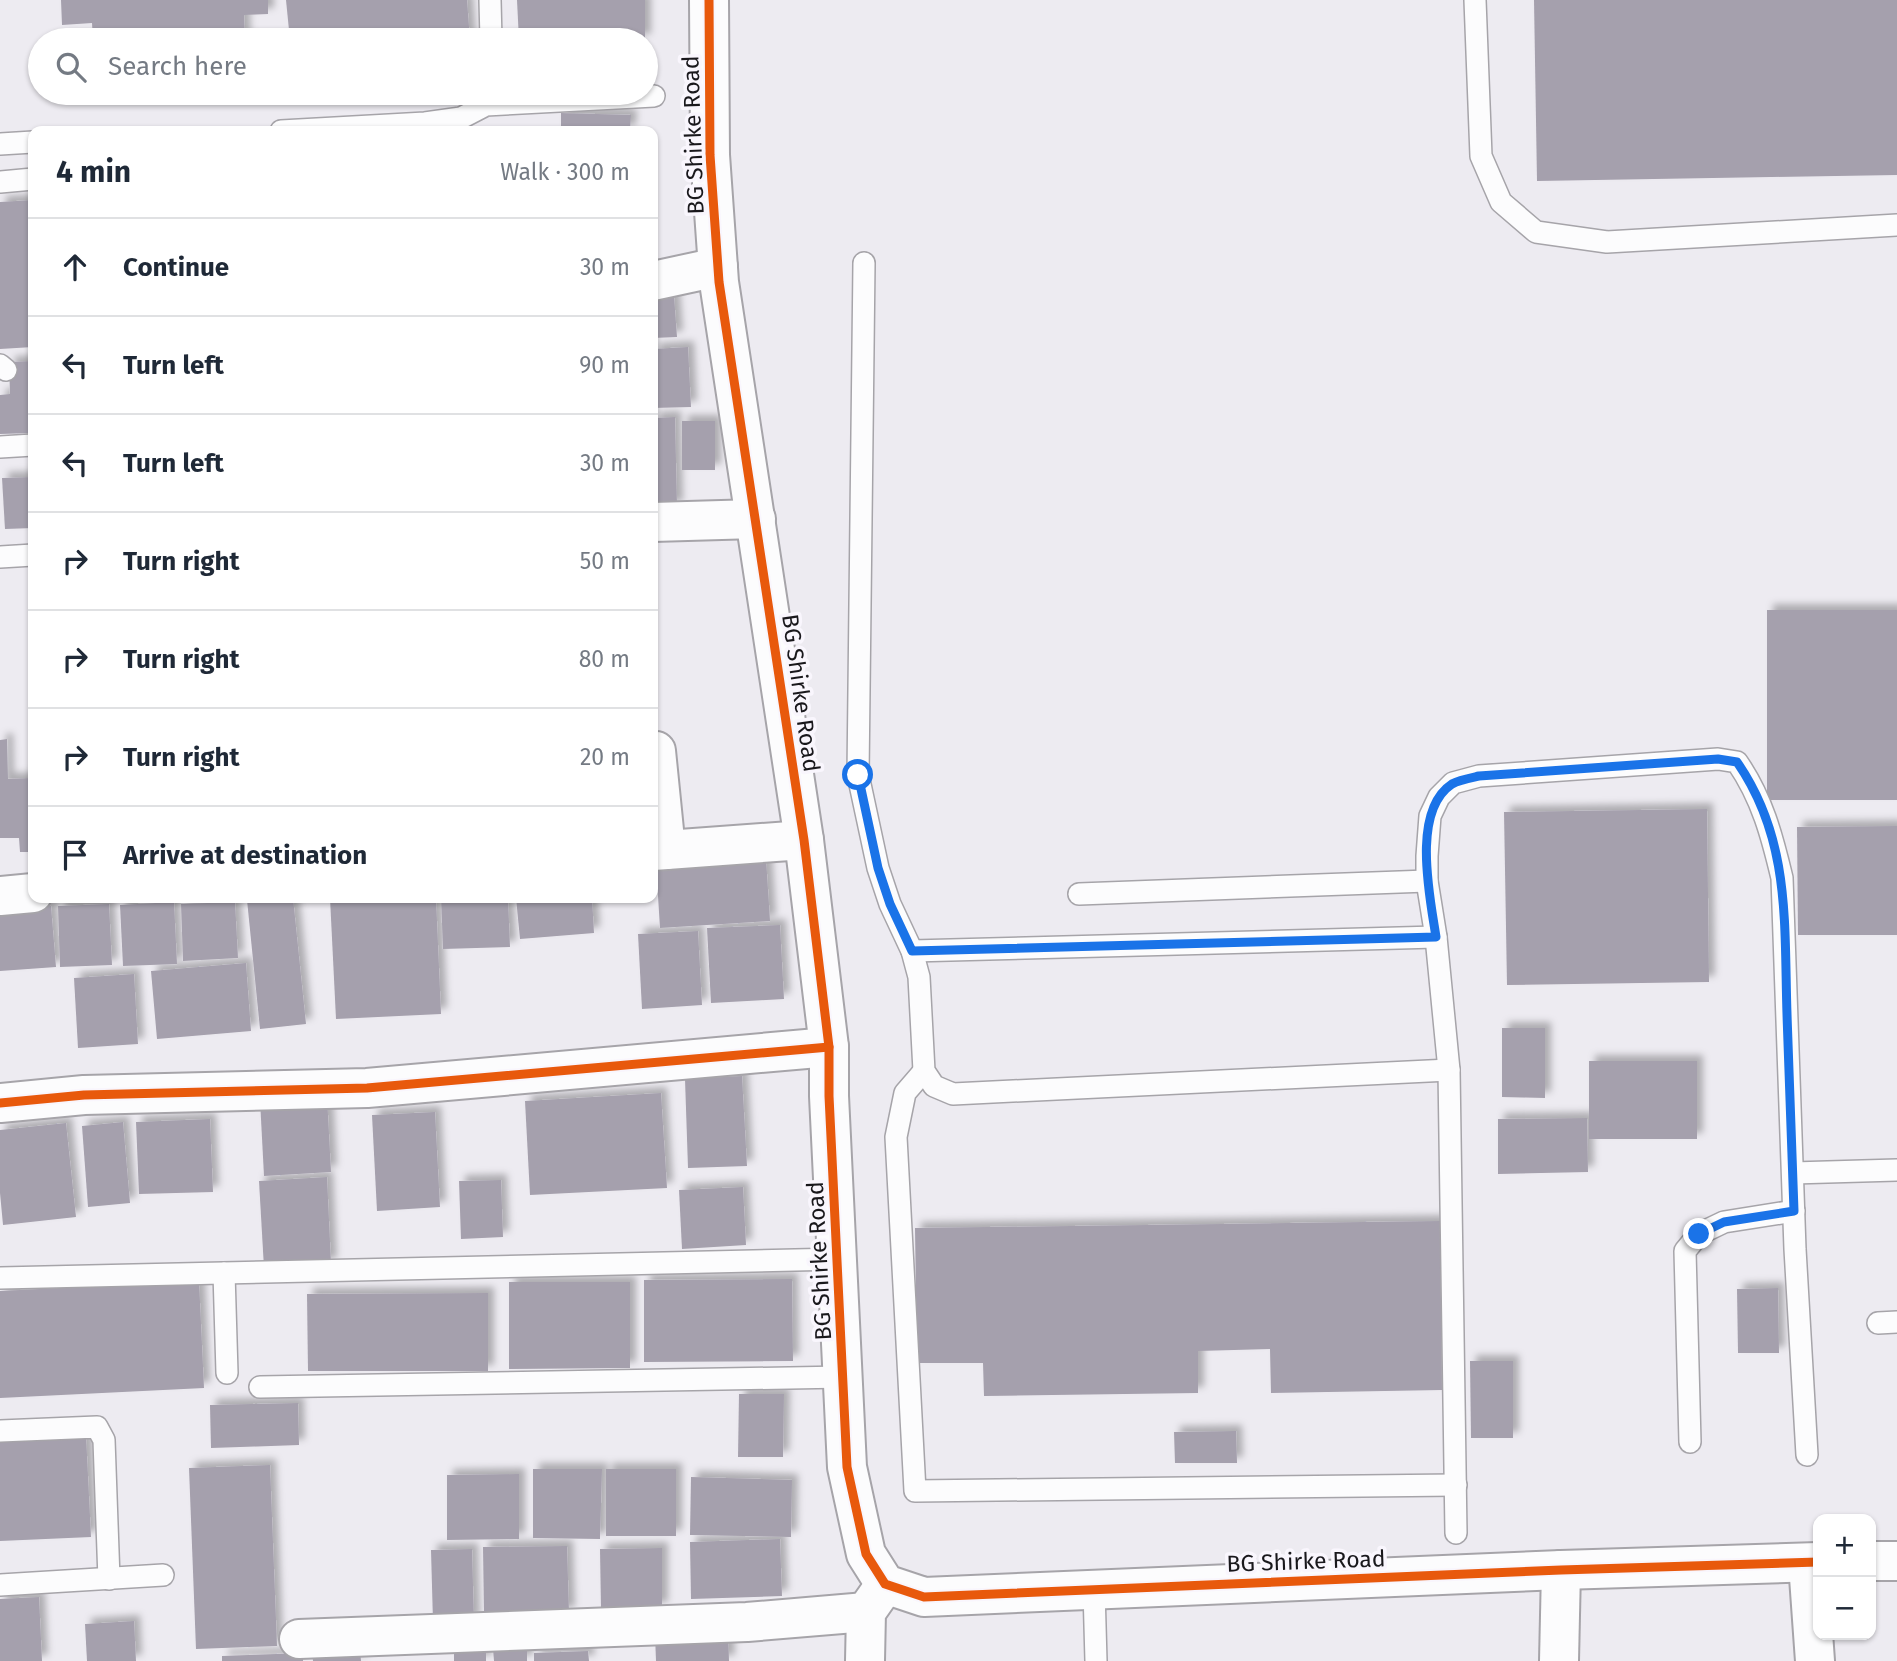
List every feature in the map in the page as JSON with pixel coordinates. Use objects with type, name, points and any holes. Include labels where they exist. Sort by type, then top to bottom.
[{"type":"street","name":"BG Shirke Road","points":[[709,0],[710,155],[718,267],[804,840],[829,1046],[847,1467],[876,1598],[1561,1570],[1813,1563]]},
{"type":"street","points":[[658,281],[718,267]]},
{"type":"street","points":[[658,522],[756,519]]},
{"type":"street","points":[[658,817],[659,850],[804,840]]},
{"type":"street","points":[[0,896],[28,893]]},
{"type":"street","points":[[0,1103],[84,1096],[367,1088],[829,1046]]},
{"type":"street","points":[[1876,1561],[1897,1561]]},
{"type":"street","points":[[1559,1661],[1561,1570]]},
{"type":"street","points":[[1813,1577],[1815,1661]]},
{"type":"street","points":[[299,1639],[747,1622],[876,1598],[865,1661]]},
{"type":"lane","points":[[490,0],[491,28]]},
{"type":"lane","points":[[1475,0],[1481,156],[1501,202],[1536,232],[1608,242],[1897,225]]},
{"type":"lane","points":[[371,126],[461,118],[479,105]]},
{"type":"lane","points":[[0,144],[28,142]]},
{"type":"lane","points":[[0,182],[28,179]]},
{"type":"lane","points":[[864,263],[858,775],[878,868],[890,904],[912,951],[919,977],[923,1071],[934,1086],[953,1094],[1449,1070]]},
{"type":"lane","points":[[0,447],[28,445]]},
{"type":"lane","points":[[0,557],[28,555]]},
{"type":"lane","points":[[1456,1533],[1449,1070],[1436,937],[1427,881],[1427,856],[1430,816],[1439,797],[1453,783],[1479,776],[1718,759],[1737,762],[1751,782],[1767,818],[1782,878],[1794,1211],[1807,1455]]},
{"type":"lane","points":[[1079,894],[1427,881]]},
{"type":"lane","points":[[912,951],[1436,937]]},
{"type":"lane","points":[[923,1071],[905,1093],[896,1137],[915,1491],[1455,1485]]},
{"type":"lane","points":[[1793,1173],[1897,1170]]},
{"type":"lane","points":[[1690,1443],[1685,1251],[1699,1234],[1724,1222],[1794,1211]]},
{"type":"lane","points":[[0,1278],[839,1259]]},
{"type":"lane","points":[[224,1273],[227,1373]]},
{"type":"lane","points":[[260,1387],[844,1377]]},
{"type":"lane","points":[[0,1431],[97,1427],[104,1440],[109,1579]]},
{"type":"lane","points":[[0,1585],[163,1575]]},
{"type":"lane","points":[[1094,1590],[1096,1661]]},
{"type":"building","points":[[61,0],[268,0],[268,14],[244,15],[245,28],[92,28],[92,23],[62,25]]},
{"type":"building","points":[[286,0],[467,0],[469,28],[289,28]]},
{"type":"building","points":[[517,0],[645,0],[645,28],[518,28]]},
{"type":"building","points":[[1534,0],[1897,0],[1897,175],[1537,181]]},
{"type":"building","points":[[561,113],[631,115],[630,126],[561,126]]},
{"type":"building","points":[[28,200],[28,347],[0,349],[0,202]]},
{"type":"building","points":[[674,296],[677,337],[658,338],[658,297]]},
{"type":"building","points":[[688,347],[691,407],[658,408],[658,349]]},
{"type":"building","points":[[28,361],[28,433],[0,434],[0,395],[10,394],[9,362]]},
{"type":"building","points":[[675,417],[677,507],[658,507],[658,418]]},
{"type":"building","points":[[682,421],[715,421],[715,470],[682,470]]},
{"type":"building","points":[[28,477],[28,528],[5,529],[2,478]]},
{"type":"building","points":[[1767,610],[1897,610],[1897,800],[1767,800]]},
{"type":"building","points":[[7,739],[8,779],[28,778],[28,852],[20,852],[19,838],[0,838],[0,740]]},
{"type":"building","points":[[1707,809],[1709,982],[1507,985],[1504,812]]},
{"type":"building","points":[[1897,826],[1897,935],[1798,935],[1797,827]]},
{"type":"building","points":[[766,858],[770,921],[660,928],[658,865]]},
{"type":"building","points":[[174,903],[177,964],[123,966],[120,905]]},
{"type":"building","points":[[235,903],[238,958],[183,961],[181,904]]},
{"type":"building","points":[[247,903],[294,903],[306,1024],[260,1029]]},
{"type":"building","points":[[330,903],[436,903],[441,1014],[336,1019]]},
{"type":"building","points":[[441,903],[508,903],[510,947],[443,949]]},
{"type":"building","points":[[516,903],[592,903],[594,933],[520,939]]},
{"type":"building","points":[[109,904],[112,965],[60,967],[58,906]]},
{"type":"building","points":[[51,906],[56,967],[0,971],[0,910]]},
{"type":"building","points":[[780,925],[784,999],[711,1003],[707,928]]},
{"type":"building","points":[[698,931],[702,1005],[642,1009],[638,934]]},
{"type":"building","points":[[246,963],[251,1031],[157,1039],[151,971]]},
{"type":"building","points":[[134,974],[138,1044],[78,1048],[74,978]]},
{"type":"building","points":[[1502,1028],[1545,1028],[1545,1098],[1502,1097]]},
{"type":"building","points":[[1589,1061],[1697,1061],[1697,1139],[1589,1139]]},
{"type":"building","points":[[742,1076],[747,1166],[688,1168],[685,1079]]},
{"type":"building","points":[[661,1093],[667,1188],[530,1195],[525,1101]]},
{"type":"building","points":[[327,1096],[331,1172],[264,1176],[260,1100]]},
{"type":"building","points":[[435,1112],[440,1207],[377,1211],[372,1115]]},
{"type":"building","points":[[1587,1118],[1588,1172],[1498,1174],[1498,1119]]},
{"type":"building","points":[[210,1119],[213,1192],[139,1194],[136,1122]]},
{"type":"building","points":[[123,1122],[130,1203],[88,1207],[82,1126]]},
{"type":"building","points":[[66,1123],[76,1217],[3,1225],[0,1130]]},
{"type":"building","points":[[327,1177],[331,1264],[264,1268],[259,1181]]},
{"type":"building","points":[[501,1180],[503,1237],[461,1239],[459,1181]]},
{"type":"building","points":[[743,1187],[746,1245],[682,1249],[679,1190]]},
{"type":"building","points":[[1440,1221],[1442,1390],[1271,1393],[1270,1349],[1198,1351],[1198,1393],[984,1396],[983,1363],[917,1363],[915,1228]]},
{"type":"building","points":[[792,1279],[793,1361],[644,1362],[644,1280]]},
{"type":"building","points":[[199,1281],[204,1388],[0,1398],[0,1291]]},
{"type":"building","points":[[509,1282],[630,1282],[630,1368],[509,1369]]},
{"type":"building","points":[[1778,1288],[1779,1353],[1738,1353],[1737,1289]]},
{"type":"building","points":[[488,1293],[488,1371],[308,1371],[307,1294]]},
{"type":"building","points":[[1470,1361],[1513,1361],[1513,1438],[1471,1438]]},
{"type":"building","points":[[739,1394],[784,1394],[783,1457],[738,1457]]},
{"type":"building","points":[[298,1403],[299,1445],[211,1448],[210,1405]]},
{"type":"building","points":[[1236,1431],[1237,1463],[1175,1463],[1174,1432]]},
{"type":"building","points":[[86,1435],[91,1537],[0,1541],[0,1439]]},
{"type":"building","points":[[270,1465],[277,1646],[196,1649],[189,1468]]},
{"type":"building","points":[[533,1469],[602,1469],[600,1539],[533,1538]]},
{"type":"building","points":[[606,1469],[676,1469],[676,1536],[606,1536]]},
{"type":"building","points":[[519,1474],[519,1539],[447,1540],[447,1475]]},
{"type":"building","points":[[691,1477],[792,1480],[791,1537],[690,1535]]},
{"type":"building","points":[[780,1539],[782,1596],[691,1599],[690,1542]]},
{"type":"building","points":[[567,1546],[569,1613],[484,1614],[483,1547]]},
{"type":"building","points":[[662,1548],[662,1608],[601,1609],[600,1549]]},
{"type":"building","points":[[472,1549],[474,1622],[433,1622],[431,1550]]},
{"type":"building","points":[[39,1597],[42,1661],[0,1661],[0,1599]]},
{"type":"building","points":[[134,1621],[136,1661],[87,1661],[85,1624]]},
{"type":"building","points":[[728,1632],[729,1661],[656,1661],[655,1634]]},
{"type":"building","points":[[527,1648],[527,1661],[494,1661],[493,1649]]},
{"type":"building","points":[[360,1649],[361,1661],[313,1661],[312,1653]]},
{"type":"building","points":[[486,1649],[486,1661],[454,1661],[454,1650]]},
{"type":"building","points":[[588,1651],[589,1661],[534,1661],[534,1653]]},
{"type":"building","points":[[303,1653],[303,1661],[222,1661],[222,1656]]},
{"type":"cycle path","points":[[709,0],[710,155],[719,282],[804,840],[829,1047],[847,1467],[866,1554],[885,1584],[924,1597],[1813,1562]]},
{"type":"cycle path","points":[[0,1103],[84,1095],[367,1088],[829,1047]]},
{"type":"route","points":[[858,775],[878,868],[890,904],[912,951],[1436,937],[1427,881],[1430,816],[1439,797],[1453,783],[1479,776],[1718,759],[1737,762],[1751,782],[1767,818],[1782,878],[1794,1211],[1724,1222],[1699,1234]]}]
